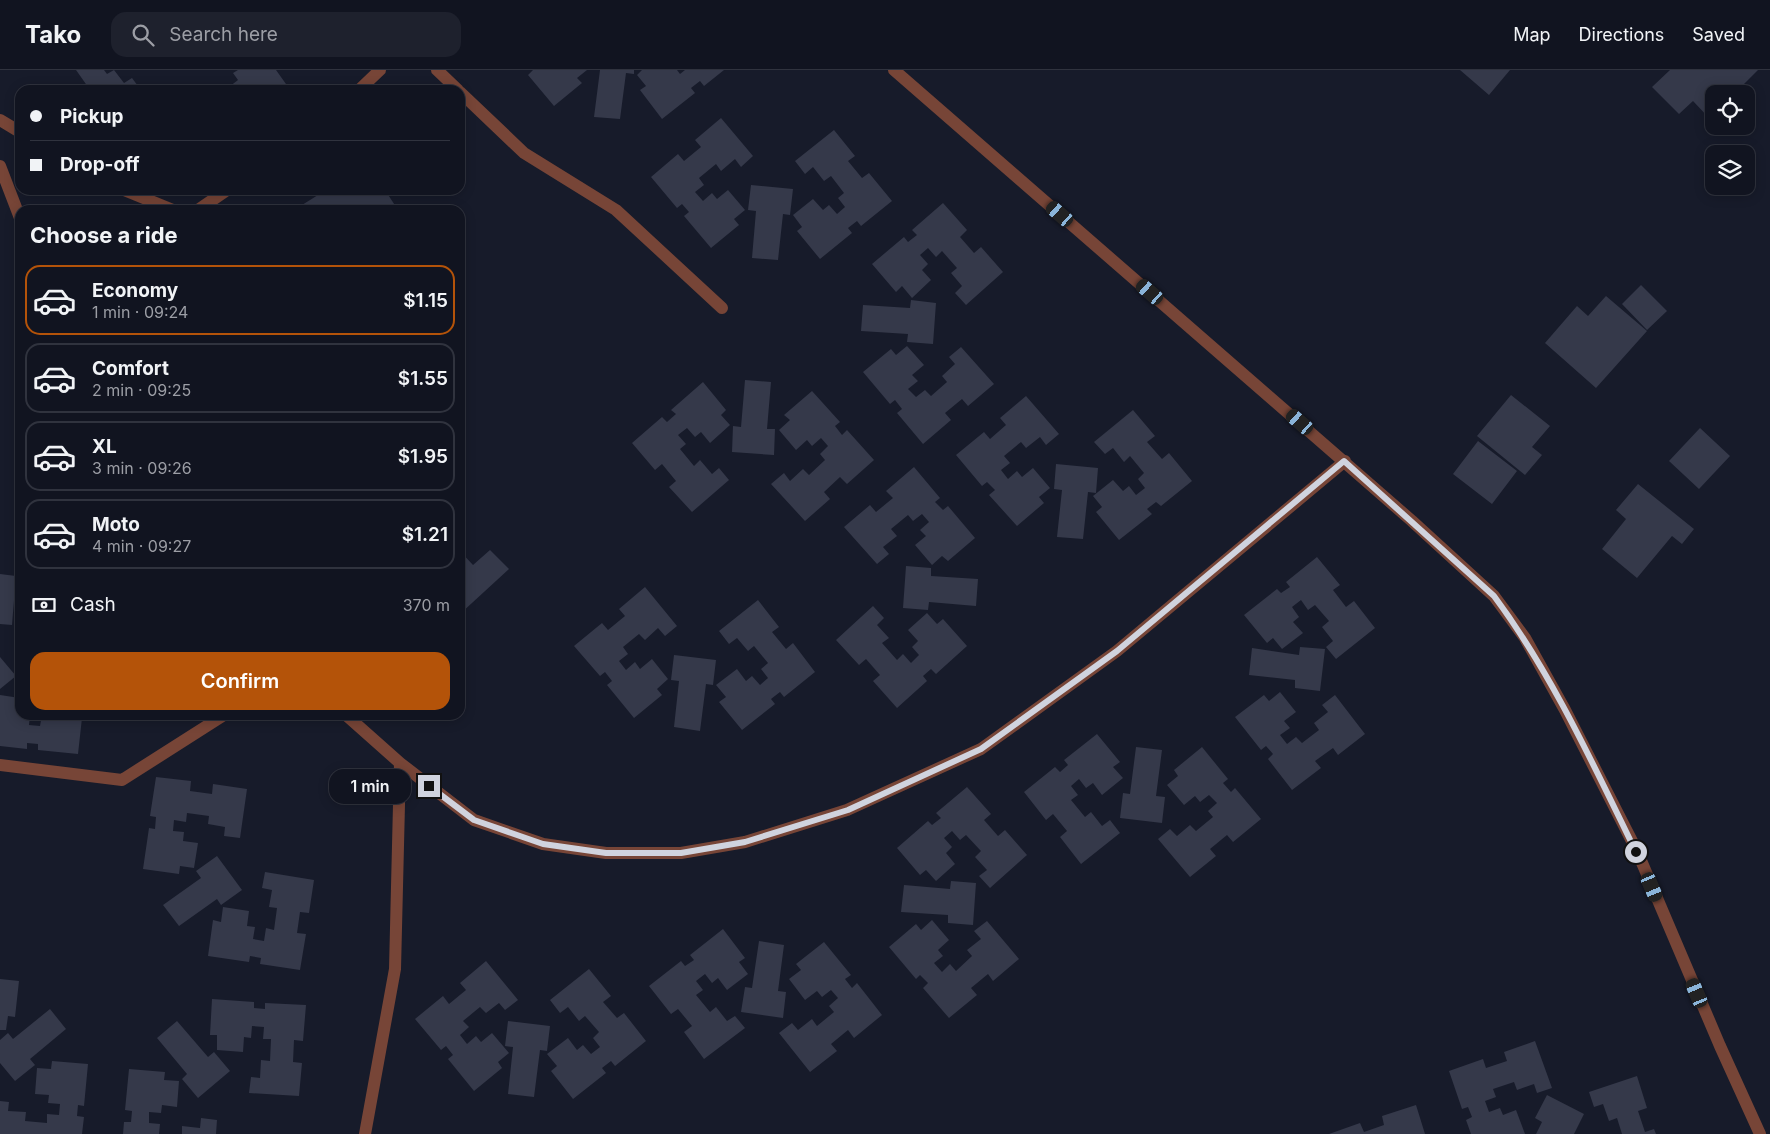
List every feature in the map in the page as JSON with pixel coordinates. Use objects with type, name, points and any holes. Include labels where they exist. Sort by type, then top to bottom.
[{"type":"street","points":[[364,85],[380,70]]},
{"type":"street","points":[[437,70],[453,85]]},
{"type":"street","points":[[894,70],[1344,461],[1494,596],[1525,638],[1565,710],[1636,852],[1760,1134]]},
{"type":"street","points":[[465,97],[524,153],[616,210],[722,308]]},
{"type":"street","points":[[0,120],[15,129]]},
{"type":"street","points":[[0,166],[15,205]]},
{"type":"street","points":[[136,195],[161,205]]},
{"type":"street","points":[[205,205],[220,195]]},
{"type":"street","points":[[352,720],[400,763],[474,820],[543,844],[606,853],[681,853],[745,842],[848,810],[981,749],[1117,651],[1344,461]]},
{"type":"street","points":[[0,765],[122,780],[216,720]]},
{"type":"street","points":[[365,1134],[395,968],[400,763]]},
{"type":"building","points":[[76,70],[104,70],[107,74],[114,70],[124,83],[132,78],[137,85],[87,85]]},
{"type":"building","points":[[238,70],[276,70],[286,84],[232,85],[238,80],[233,73]]},
{"type":"building","points":[[533,70],[587,70],[577,78],[582,83],[554,106],[528,75]]},
{"type":"building","points":[[600,70],[634,70],[634,74],[626,73],[620,119],[594,117]]},
{"type":"building","points":[[642,70],[677,70],[680,74],[685,70],[724,70],[704,86],[700,81],[691,88],[695,93],[662,119],[640,90],[646,86],[637,75]]},
{"type":"building","points":[[1460,70],[1510,70],[1489,95]]},
{"type":"building","points":[[1670,70],[1758,70],[1743,85],[1705,85],[1705,114],[1693,101],[1679,114],[1652,87]]},
{"type":"building","points":[[721,118],[753,156],[741,167],[735,159],[721,171],[716,164],[699,178],[704,185],[695,192],[703,201],[712,193],[717,199],[728,190],[745,210],[734,219],[739,225],[711,248],[684,216],[689,212],[682,204],[677,208],[651,177],[678,154],[684,161],[701,147],[695,140]]},
{"type":"building","points":[[834,130],[855,156],[848,161],[862,178],[869,173],[892,201],[861,226],[857,221],[848,228],[852,233],[820,259],[797,231],[802,227],[793,215],[813,199],[823,210],[829,205],[837,214],[845,207],[838,198],[844,193],[831,176],[824,181],[813,167],[805,174],[795,161]]},
{"type":"building","points":[[751,185],[793,189],[790,215],[783,214],[778,260],[752,258],[756,211],[748,210]]},
{"type":"building","points":[[318,195],[388,195],[395,205],[302,205]]},
{"type":"building","points":[[943,203],[967,230],[960,237],[974,253],[981,247],[1003,272],[966,305],[955,293],[962,286],[951,273],[957,268],[942,251],[936,257],[928,248],[920,255],[928,264],[922,270],[931,280],[912,298],[902,286],[896,292],[872,264],[904,237],[908,242],[917,235],[912,230]]},
{"type":"building","points":[[1641,285],[1667,311],[1647,330],[1622,304]]},
{"type":"building","points":[[1606,296],[1647,331],[1596,388],[1545,343],[1577,306],[1588,316]]},
{"type":"building","points":[[911,300],[936,303],[933,344],[907,342],[908,334],[861,331],[863,305],[910,308]]},
{"type":"building","points":[[907,346],[924,365],[912,375],[918,381],[908,389],[916,397],[925,390],[931,396],[947,382],[942,376],[955,364],[949,357],[961,347],[994,384],[968,406],[962,399],[945,413],[951,420],[923,444],[897,413],[902,409],[895,400],[890,404],[863,372],[891,349],[896,355]]},
{"type":"building","points":[[745,380],[771,382],[767,429],[775,429],[774,455],[732,452],[733,426],[741,427]]},
{"type":"building","points":[[703,382],[726,410],[721,415],[730,425],[710,443],[701,432],[695,437],[687,428],[678,435],[686,444],[680,449],[694,466],[700,460],[712,474],[719,468],[729,480],[692,512],[669,487],[676,481],[662,464],[655,470],[632,443],[662,417],[667,422],[676,414],[671,410]]},
{"type":"building","points":[[812,391],[840,422],[835,426],[842,435],[847,430],[874,460],[847,484],[840,477],[824,492],[830,499],[805,521],[771,484],[784,473],[790,481],[803,469],[809,475],[825,460],[820,454],[828,446],[821,438],[812,446],[807,440],[796,450],[779,430],[790,420],[784,415]]},
{"type":"building","points":[[1511,395],[1550,426],[1532,447],[1542,455],[1525,475],[1477,436]]},
{"type":"building","points":[[1026,396],[1059,434],[1046,445],[1040,437],[1026,448],[1021,442],[1004,456],[1010,463],[1001,470],[1008,479],[1017,471],[1022,477],[1033,468],[1050,488],[1039,497],[1044,503],[1017,526],[989,495],[995,490],[987,482],[982,486],[956,455],[984,432],[990,439],[1006,425],[1000,418]]},
{"type":"building","points":[[1133,410],[1155,436],[1147,442],[1162,459],[1169,453],[1192,481],[1161,506],[1156,502],[1147,509],[1152,514],[1119,540],[1096,512],[1102,507],[1093,496],[1113,480],[1123,491],[1129,486],[1136,495],[1145,488],[1138,479],[1144,473],[1130,456],[1124,462],[1113,448],[1105,454],[1094,442]]},
{"type":"building","points":[[1700,428],[1730,456],[1699,489],[1669,461]]},
{"type":"building","points":[[1478,441],[1517,471],[1492,504],[1453,474]]},
{"type":"building","points":[[1056,464],[1098,468],[1096,493],[1088,492],[1083,539],[1057,537],[1062,490],[1054,489]]},
{"type":"building","points":[[914,467],[940,498],[935,502],[943,510],[948,506],[975,538],[948,561],[942,556],[932,565],[915,545],[926,536],[920,530],[929,522],[922,514],[913,521],[908,515],[891,529],[897,536],[883,547],[889,554],[877,564],[844,527],[870,505],[876,512],[893,498],[886,491]]},
{"type":"building","points":[[1638,484],[1694,529],[1682,544],[1672,536],[1637,578],[1602,549],[1626,519],[1616,510]]},
{"type":"building","points":[[490,550],[509,569],[465,609],[465,556],[473,565]]},
{"type":"building","points":[[1317,557],[1340,585],[1333,590],[1346,607],[1354,601],[1375,628],[1336,659],[1326,647],[1333,641],[1322,627],[1329,621],[1315,605],[1308,610],[1301,600],[1292,607],[1299,617],[1293,622],[1303,633],[1282,649],[1273,638],[1267,643],[1244,615],[1277,589],[1281,593],[1290,587],[1286,582]]},
{"type":"building","points":[[906,566],[931,568],[931,576],[978,579],[976,606],[929,602],[928,610],[903,608]]},
{"type":"building","points":[[0,574],[15,576],[12,625],[0,624]]},
{"type":"building","points":[[645,587],[677,626],[665,636],[658,628],[645,640],[639,634],[623,647],[628,654],[619,661],[626,670],[635,662],[640,669],[652,659],[668,679],[657,689],[662,695],[634,718],[607,685],[612,681],[605,672],[600,676],[574,646],[602,623],[608,630],[625,616],[619,609]]},
{"type":"building","points":[[758,600],[779,627],[772,632],[786,649],[793,643],[815,672],[784,697],[780,692],[771,699],[775,704],[742,730],[719,702],[726,697],[716,685],[737,669],[746,681],[752,676],[760,685],[768,678],[761,669],[768,663],[754,646],[748,651],[737,638],[729,644],[719,631]]},
{"type":"building","points":[[873,606],[884,618],[877,625],[889,638],[882,643],[897,660],[903,654],[911,663],[919,655],[912,647],[918,641],[908,630],[927,613],[937,624],[943,619],[967,646],[936,674],[931,669],[923,676],[927,681],[897,708],[873,681],[880,675],[866,659],[859,665],[836,640]]},
{"type":"building","points":[[1300,647],[1325,649],[1320,691],[1295,688],[1295,680],[1249,675],[1252,648],[1299,655]]},
{"type":"building","points":[[674,655],[716,660],[713,685],[706,684],[700,731],[674,727],[679,681],[671,680]]},
{"type":"building","points":[[0,657],[15,677],[0,689]]},
{"type":"building","points":[[1280,692],[1296,712],[1284,721],[1290,728],[1280,735],[1287,744],[1296,737],[1302,743],[1319,730],[1314,723],[1328,712],[1322,705],[1335,695],[1365,734],[1338,755],[1333,748],[1315,761],[1321,768],[1292,790],[1268,759],[1273,754],[1266,746],[1261,750],[1235,717],[1264,695],[1269,701]]},
{"type":"building","points":[[0,695],[15,697],[15,720],[30,720],[29,725],[40,726],[41,720],[82,720],[78,754],[38,750],[38,744],[27,743],[27,749],[0,746]]},
{"type":"building","points":[[1097,734],[1120,762],[1113,767],[1123,778],[1102,795],[1093,783],[1086,788],[1079,779],[1071,786],[1078,795],[1071,800],[1085,817],[1091,812],[1102,826],[1110,820],[1120,833],[1081,864],[1060,837],[1067,831],[1053,814],[1046,820],[1024,792],[1055,767],[1060,772],[1068,765],[1064,760]]},
{"type":"building","points":[[1136,747],[1162,750],[1156,796],[1165,797],[1162,823],[1120,818],[1123,793],[1130,794]]},
{"type":"building","points":[[1202,747],[1228,779],[1223,783],[1231,792],[1235,788],[1261,819],[1233,842],[1227,835],[1210,849],[1216,856],[1190,877],[1158,839],[1170,829],[1177,836],[1190,825],[1196,831],[1213,817],[1208,811],[1217,803],[1209,795],[1200,802],[1195,796],[1184,805],[1167,785],[1178,776],[1174,770]]},
{"type":"building","points":[[156,777],[191,781],[190,791],[212,794],[213,784],[247,789],[240,838],[224,836],[225,827],[208,824],[209,816],[187,813],[186,822],[174,820],[173,831],[184,832],[183,841],[198,843],[194,868],[180,866],[179,874],[143,869],[149,828],[155,829],[156,817],[150,816]]},
{"type":"building","points":[[967,787],[991,814],[984,820],[998,836],[1005,830],[1027,855],[990,888],[979,876],[987,870],[975,857],[981,851],[966,835],[960,840],[952,831],[944,838],[952,847],[946,853],[955,864],[936,881],[926,870],[920,875],[897,848],[928,821],[932,825],[941,818],[936,813]]},
{"type":"building","points":[[217,856],[242,890],[221,905],[217,899],[179,926],[163,905],[201,878],[196,871]]},
{"type":"building","points":[[265,872],[314,880],[309,913],[300,912],[297,933],[306,934],[300,970],[260,964],[261,958],[250,956],[249,962],[208,956],[213,920],[221,922],[223,907],[249,911],[247,926],[255,927],[253,939],[264,941],[266,928],[274,930],[277,908],[269,907],[272,890],[262,888]]},
{"type":"building","points":[[951,881],[976,883],[973,925],[948,923],[948,915],[901,912],[904,885],[950,889]]},
{"type":"building","points":[[932,920],[949,940],[938,950],[943,956],[934,963],[942,972],[950,964],[956,971],[972,956],[967,950],[981,939],[974,931],[987,921],[1019,959],[993,981],[988,974],[971,988],[977,995],[949,1018],[923,988],[928,983],[920,975],[916,979],[889,947],[916,924],[921,930]]},
{"type":"building","points":[[723,929],[745,958],[739,962],[748,974],[727,990],[718,978],[712,983],[705,974],[696,981],[703,990],[696,995],[710,1012],[716,1007],[727,1021],[735,1016],[745,1028],[704,1059],[684,1032],[692,1026],[678,1009],[671,1014],[649,986],[681,961],[685,966],[694,960],[690,955]]},
{"type":"building","points":[[759,941],[784,945],[778,991],[786,992],[783,1018],[741,1012],[745,987],[752,988]]},
{"type":"building","points":[[824,942],[851,975],[845,979],[852,988],[857,983],[882,1015],[854,1038],[848,1030],[831,1044],[837,1051],[810,1072],[779,1033],[792,1023],[798,1030],[812,1019],[817,1026],[834,1012],[829,1006],[838,998],[831,990],[822,997],[817,991],[805,1000],[789,979],[801,970],[796,964]]},
{"type":"building","points":[[486,961],[518,1000],[505,1010],[499,1003],[486,1013],[480,1007],[463,1021],[469,1027],[460,1035],[467,1044],[476,1036],[481,1042],[492,1033],[509,1053],[498,1062],[502,1068],[474,1091],[448,1059],[453,1055],[446,1046],[441,1050],[415,1019],[443,996],[449,1004],[466,990],[460,983]]},
{"type":"building","points":[[589,969],[611,996],[603,1002],[617,1018],[624,1013],[646,1041],[615,1066],[611,1061],[602,1068],[606,1073],[573,1099],[551,1071],[557,1066],[547,1054],[568,1038],[577,1050],[583,1045],[591,1054],[600,1047],[593,1038],[599,1032],[585,1016],[579,1021],[568,1007],[560,1013],[550,1000]]},
{"type":"building","points":[[0,979],[19,981],[15,1017],[8,1016],[6,1030],[0,1030]]},
{"type":"building","points":[[212,999],[254,1002],[254,1008],[265,1009],[265,1003],[306,1005],[303,1041],[294,1040],[293,1062],[302,1063],[299,1096],[249,1093],[251,1077],[260,1078],[261,1060],[270,1061],[271,1039],[263,1039],[264,1027],[252,1026],[251,1038],[244,1037],[243,1052],[217,1050],[217,1035],[210,1035]]},
{"type":"building","points":[[50,1009],[66,1029],[30,1059],[35,1065],[15,1081],[0,1063],[0,1040],[8,1033],[13,1039]]},
{"type":"building","points":[[177,1021],[208,1057],[214,1052],[230,1071],[198,1098],[182,1079],[187,1074],[157,1038]]},
{"type":"building","points":[[508,1021],[550,1026],[547,1051],[540,1050],[534,1097],[508,1094],[513,1047],[505,1046]]},
{"type":"building","points":[[1535,1041],[1552,1088],[1537,1093],[1534,1084],[1517,1090],[1514,1082],[1493,1089],[1496,1097],[1485,1101],[1489,1112],[1500,1108],[1503,1115],[1516,1110],[1525,1134],[1471,1134],[1466,1120],[1472,1117],[1468,1107],[1462,1109],[1449,1071],[1483,1059],[1486,1068],[1507,1061],[1504,1052]]},
{"type":"building","points":[[52,1061],[88,1064],[84,1106],[78,1105],[77,1116],[84,1117],[82,1134],[0,1134],[0,1101],[9,1102],[8,1111],[26,1112],[25,1121],[47,1123],[47,1114],[59,1115],[60,1104],[48,1103],[49,1095],[35,1094],[37,1068],[51,1069]]},
{"type":"building","points":[[129,1069],[165,1072],[164,1080],[179,1081],[177,1107],[162,1105],[161,1113],[149,1112],[149,1123],[160,1124],[159,1134],[123,1134],[124,1122],[131,1122],[132,1111],[125,1110]]},
{"type":"building","points":[[1637,1076],[1647,1108],[1638,1111],[1645,1132],[1654,1129],[1656,1134],[1622,1134],[1617,1118],[1609,1121],[1603,1104],[1594,1107],[1589,1092]]},
{"type":"building","points":[[1547,1095],[1584,1114],[1574,1134],[1536,1134],[1542,1122],[1535,1118]]},
{"type":"building","points":[[1416,1105],[1425,1134],[1329,1134],[1360,1123],[1364,1132],[1384,1125],[1382,1116]]},
{"type":"building","points":[[201,1118],[217,1120],[216,1134],[182,1134],[182,1126],[200,1128]]},
{"type":"route","points":[[429,786],[474,820],[543,844],[606,853],[681,853],[745,842],[848,810],[981,749],[1117,651],[1344,461],[1494,596],[1511,618],[1525,638],[1565,710],[1636,852]]}]
